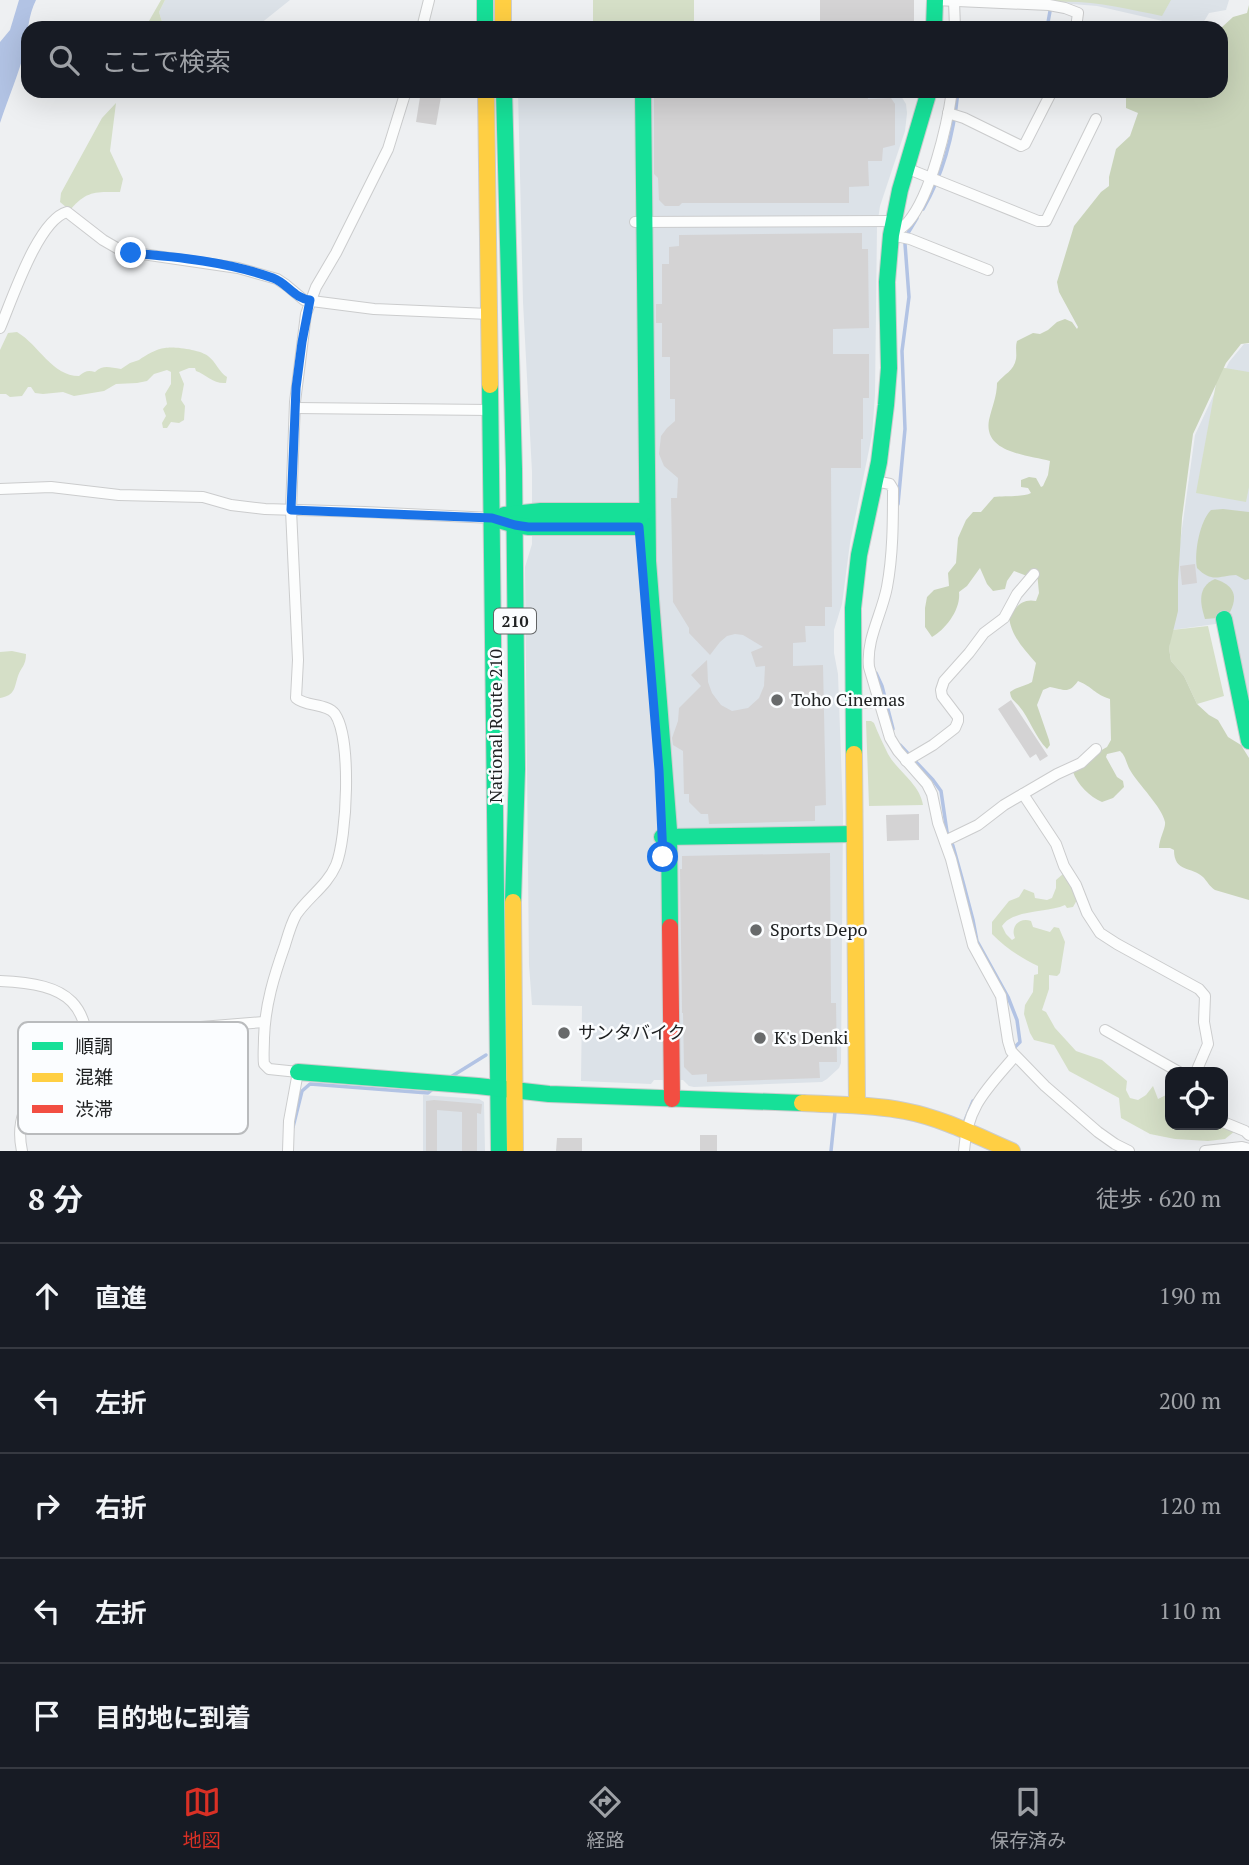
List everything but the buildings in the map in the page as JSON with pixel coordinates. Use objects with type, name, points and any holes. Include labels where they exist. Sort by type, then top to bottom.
[{"type":"main road","points":[[485,0],[485,21]]},
{"type":"main road","points":[[503,0],[503,21]]},
{"type":"main road","points":[[934,21],[935,0]]},
{"type":"main road","name":"National Route 210","points":[[486,98],[492,518],[507,1090],[515,1151]]},
{"type":"main road","name":"National Route 210","points":[[499,1151],[507,1090],[517,769],[515,519],[505,98]]},
{"type":"main road","points":[[634,98],[640,222]]},
{"type":"main road","points":[[643,98],[640,222],[643,519],[665,836],[668,1099]]},
{"type":"main road","points":[[857,1104],[852,624],[854,593],[881,449],[888,390],[887,282],[900,233],[906,168],[927,98]]},
{"type":"main road","points":[[492,518],[643,519]]},
{"type":"main road","points":[[1224,619],[1249,741]]},
{"type":"main road","points":[[665,836],[854,834]]},
{"type":"main road","points":[[298,1072],[507,1090],[668,1099],[857,1104],[907,1111],[966,1130],[1012,1151]]},
{"type":"street","points":[[424,21],[429,0]]},
{"type":"street","points":[[935,0],[1051,5],[1077,12],[1077,21]]},
{"type":"street","points":[[954,1],[955,21]]},
{"type":"street","points":[[288,1151],[289,1121],[298,1072],[269,1069],[264,1065],[264,1022],[269,993],[294,919],[331,876],[341,850],[346,764],[340,725],[331,710],[301,702],[296,698],[299,660],[291,510],[295,408],[302,342],[310,300],[388,149],[404,98]]},
{"type":"street","points":[[900,233],[935,180],[951,98]]},
{"type":"street","points":[[948,113],[1021,146],[1025,144],[1048,98]]},
{"type":"street","points":[[906,168],[1038,221],[1046,221],[1096,119]]},
{"type":"street","points":[[0,328],[36,244],[45,230],[64,212],[122,251],[237,268],[277,279],[301,298],[373,309],[489,314]]},
{"type":"street","points":[[640,222],[900,233],[988,270]]},
{"type":"street","points":[[295,408],[490,410]]},
{"type":"street","points":[[875,481],[890,484],[893,489],[888,582],[868,657],[890,738],[930,789],[973,946],[1002,1001],[1010,1049],[1098,1132],[1129,1151]]},
{"type":"street","points":[[0,489],[51,486],[119,495],[195,496],[265,509],[492,518]]},
{"type":"street","points":[[906,761],[955,728],[958,716],[942,696],[944,681],[984,633],[1004,618],[1021,587],[1034,574]]},
{"type":"street","points":[[853,703],[879,702]]},
{"type":"street","points":[[945,841],[978,825],[1000,807],[1080,763],[1096,749]]},
{"type":"street","points":[[1023,794],[1056,844],[1090,919],[1100,933],[1203,993],[1206,1000],[1204,1022],[1208,1044],[1198,1067]]},
{"type":"street","points":[[0,981],[45,987],[66,996],[77,1005],[84,1022]]},
{"type":"street","points":[[248,1023],[264,1022]]},
{"type":"street","points":[[1105,1030],[1170,1067]]},
{"type":"street","points":[[964,1151],[970,1116],[980,1097],[1015,1056]]},
{"type":"street","points":[[1228,1124],[1249,1135]]},
{"type":"street","points":[[1205,1151],[1236,1147],[1249,1149]]},
{"type":"shaded area","points":[[165,0],[290,0],[264,21],[162,21],[159,12]]},
{"type":"shaded area","points":[[1055,0],[1229,0],[1226,10],[1209,13],[1204,21],[1162,21],[1097,6],[1059,3]]},
{"type":"shaded area","points":[[518,98],[902,98],[906,104],[905,131],[880,206],[877,226],[872,435],[850,543],[842,604],[834,630],[843,813],[841,1063],[839,1068],[822,1082],[694,1087],[683,1080],[654,1080],[651,1084],[581,1081],[582,1006],[532,1005],[529,965],[525,567],[532,544],[532,472],[523,302]]},
{"type":"shaded area","points":[[1244,344],[1249,344],[1249,703],[1230,622],[1172,630],[1174,586],[1195,435],[1229,362]]},
{"type":"shaded area","points":[[423,1095],[479,1099],[484,1102],[485,1151],[423,1151]]},
{"type":"green space","points":[[161,0],[165,0],[159,12],[162,21],[149,21]]},
{"type":"green space","points":[[593,0],[694,0],[694,21],[593,21]]},
{"type":"green space","points":[[1055,0],[1171,0],[1162,16],[1110,6]]},
{"type":"green space","points":[[1249,5],[1249,343],[1241,344],[1226,363],[1193,434],[1182,518],[1178,611],[1169,648],[1171,661],[1184,676],[1197,704],[1218,720],[1228,737],[1241,745],[1249,758],[1249,900],[1215,890],[1199,874],[1180,866],[1174,850],[1159,848],[1165,824],[1163,816],[1134,776],[1120,751],[1107,754],[1106,757],[1117,777],[1123,781],[1124,787],[1113,798],[1102,802],[1097,800],[1078,781],[1073,772],[1091,756],[1107,747],[1111,740],[1110,699],[1078,681],[1068,690],[1050,687],[1043,690],[1037,705],[1049,740],[1047,749],[1012,698],[1010,692],[1032,682],[1036,663],[1015,636],[1009,617],[1023,602],[1036,601],[1039,593],[1037,572],[1027,576],[1014,571],[1005,589],[993,591],[980,568],[959,592],[958,605],[952,618],[942,629],[932,637],[925,627],[927,597],[934,590],[949,586],[948,573],[956,563],[958,538],[966,520],[973,512],[981,512],[994,497],[1031,493],[1028,488],[1021,487],[1021,480],[1036,478],[1041,487],[1048,475],[1050,461],[1009,451],[1000,446],[989,431],[989,420],[997,383],[1015,363],[1017,341],[1033,333],[1040,334],[1065,319],[1072,322],[1077,329],[1078,327],[1059,292],[1057,282],[1074,226],[1109,186],[1116,149],[1130,136],[1138,113],[1126,108],[1126,98],[1228,98],[1228,22],[1233,17],[1247,13]]},
{"type":"green space","points":[[116,103],[110,151],[123,179],[120,192],[93,193],[82,198],[71,209],[66,207],[60,202],[61,193],[102,118]]},
{"type":"green space","points":[[17,332],[53,366],[69,375],[79,376],[104,367],[121,369],[155,351],[175,348],[194,350],[208,356],[227,377],[226,383],[214,381],[195,368],[179,372],[184,384],[181,400],[185,406],[184,420],[179,423],[171,422],[167,428],[163,428],[162,423],[166,416],[163,409],[167,404],[165,394],[171,384],[171,372],[167,370],[154,374],[147,381],[116,384],[104,391],[74,396],[63,392],[35,393],[28,387],[22,396],[10,397],[0,394],[0,350],[8,333]]},
{"type":"green space","points":[[1219,367],[1249,372],[1249,487],[1246,502],[1196,493]]},
{"type":"green space","points":[[1211,510],[1249,512],[1249,579],[1245,580],[1236,575],[1211,577],[1197,568],[1197,546],[1204,521]]},
{"type":"green space","points":[[1215,579],[1227,584],[1233,592],[1234,602],[1229,614],[1205,619],[1201,596],[1205,586]]},
{"type":"green space","points":[[1208,626],[1224,696],[1197,704],[1184,676],[1171,661],[1169,648],[1172,630]]},
{"type":"green space","points":[[0,652],[26,654],[25,661],[13,691],[0,698]]},
{"type":"green space","points":[[866,721],[874,723],[888,754],[918,791],[923,805],[869,806]]},
{"type":"green space","points":[[1063,874],[1073,885],[1077,900],[1073,907],[1067,908],[1065,905],[1022,914],[1002,926],[1012,940],[1015,938],[1015,927],[1023,920],[1031,921],[1033,927],[1050,932],[1054,927],[1059,928],[1065,942],[1060,973],[1057,976],[1049,975],[1049,989],[1042,1010],[1076,1051],[1102,1060],[1127,1081],[1126,1090],[1130,1098],[1138,1100],[1153,1086],[1158,1099],[1165,1096],[1165,1130],[1228,1130],[1228,1128],[1235,1131],[1225,1139],[1175,1139],[1150,1134],[1121,1118],[1119,1098],[1069,1071],[1054,1045],[1034,1040],[1024,1014],[1025,1005],[1033,992],[1034,975],[1038,974],[1038,966],[1014,952],[992,934],[992,922],[1009,901],[1019,897],[1024,889],[1034,893],[1035,898],[1052,898],[1056,880]]},
{"type":"water","points":[[19,0],[36,0],[30,21],[21,21],[21,64],[0,123],[0,42],[10,30]]},
{"type":"waterway","points":[[1048,21],[1052,0]]},
{"type":"waterway","points":[[923,209],[947,152],[957,98]]},
{"type":"waterway","points":[[898,504],[905,429],[902,351],[909,297],[905,244],[917,218]]},
{"type":"waterway","points":[[876,673],[893,729]]},
{"type":"waterway","points":[[900,745],[941,791],[947,832],[963,882],[977,941],[1008,997],[1017,1020],[1020,1042],[1014,1048]]},
{"type":"waterway","points":[[449,1078],[486,1055]]},
{"type":"waterway","points":[[293,1127],[302,1091],[310,1084],[428,1093],[434,1088]]},
{"type":"waterway","points":[[964,1123],[973,1101]]},
{"type":"waterway","points":[[831,1151],[835,1112]]},
{"type":"traffic: fast","points":[[485,0],[485,21]]},
{"type":"traffic: fast","points":[[934,21],[935,0]]},
{"type":"traffic: fast","points":[[504,98],[514,469],[517,769],[513,902]]},
{"type":"traffic: fast","points":[[643,98],[648,561],[669,830],[670,927]]},
{"type":"traffic: fast","points":[[854,754],[853,608],[859,555],[879,462],[886,405],[889,368],[887,282],[891,235],[900,190],[927,98]]},
{"type":"traffic: fast","points":[[490,385],[499,1151]]},
{"type":"traffic: fast","points":[[504,515],[541,511],[647,511]]},
{"type":"traffic: fast","points":[[492,518],[529,527],[647,527]]},
{"type":"traffic: fast","points":[[1224,619],[1249,741]]},
{"type":"traffic: fast","points":[[662,837],[854,834]]},
{"type":"traffic: fast","points":[[298,1072],[549,1094],[802,1103]]},
{"type":"traffic: slow","points":[[503,0],[503,21]]},
{"type":"traffic: slow","points":[[486,98],[490,385]]},
{"type":"traffic: slow","points":[[854,754],[857,1104]]},
{"type":"traffic: slow","points":[[513,902],[515,1151]]},
{"type":"traffic: slow","points":[[802,1103],[879,1107],[919,1114],[1012,1151]]},
{"type":"traffic: jam","points":[[670,927],[672,1099]]},
{"type":"place","name":"Toho Cinemas","points":[[777,700]]},
{"type":"place","name":"Sports Depo","points":[[756,930]]},
{"type":"place","name":"サンタバイク","points":[[564,1033]]},
{"type":"place","name":"K's Denki","points":[[760,1038]]},
{"type":"route","points":[[131,253],[237,268],[277,279],[304,300],[310,300],[296,388],[291,510],[492,518],[528,527],[639,527],[659,770],[663,857]]}]
